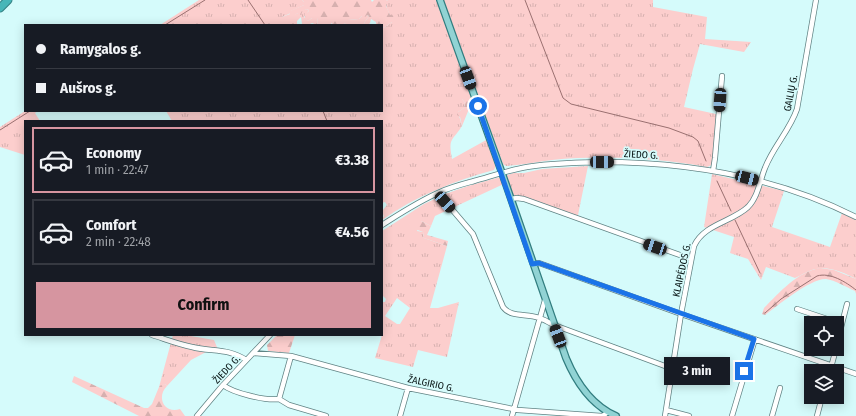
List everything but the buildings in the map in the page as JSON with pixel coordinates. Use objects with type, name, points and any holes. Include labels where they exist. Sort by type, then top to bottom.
[{"type":"highway","points":[[0,8],[8,0]]},
{"type":"main road","points":[[440,0],[502,172],[532,264],[569,365],[580,386],[588,396],[608,412],[616,416]]},
{"type":"street","name":"GAILIŲ G.","points":[[760,182],[765,166],[794,119],[816,0]]},
{"type":"street","points":[[712,171],[715,158],[722,76]]},
{"type":"street","name":"ŽIEDO G.","points":[[383,224],[409,208],[438,193],[502,172],[528,167],[596,162],[629,162],[676,165],[712,171],[760,182],[813,198],[856,217]]},
{"type":"street","name":"KLAIPĖDOS G.","points":[[665,416],[681,314],[694,246],[701,236],[748,208],[760,182]]},
{"type":"street","points":[[438,193],[473,234],[502,307],[506,312],[539,318],[554,325],[673,369]]},
{"type":"street","points":[[511,199],[524,199],[691,259]]},
{"type":"street","points":[[532,264],[539,263],[825,364]]},
{"type":"street","points":[[512,416],[545,300]]},
{"type":"street","points":[[844,316],[847,304]]},
{"type":"street","points":[[797,309],[818,316]]},
{"type":"street","points":[[155,336],[191,347],[226,351],[236,354],[246,360]]},
{"type":"street","name":"ŽIEDO G.","points":[[198,416],[223,385],[269,336]]},
{"type":"street","points":[[732,416],[754,339]]},
{"type":"street","name":"ŽALGIRIO G.","points":[[253,353],[291,356],[408,388],[514,409],[602,416],[608,412]]},
{"type":"street","points":[[279,399],[291,356]]},
{"type":"street","points":[[844,370],[856,374]]},
{"type":"street","points":[[223,385],[228,389],[258,397],[275,400],[279,399],[289,405],[326,416]]},
{"type":"street","points":[[400,416],[408,388]]},
{"type":"street","points":[[772,416],[780,388]]},
{"type":"street","points":[[817,416],[820,404]]},
{"type":"street","points":[[666,410],[689,416]]},
{"type":"green space","points":[[199,0],[302,0],[304,5],[282,17],[290,17],[306,9],[309,10],[304,17],[308,21],[312,18],[318,18],[317,24],[302,24],[301,17],[297,21],[297,24],[162,24]]},
{"type":"green space","points":[[302,0],[371,0],[372,2],[374,0],[388,0],[386,1],[386,6],[390,15],[393,14],[398,21],[394,23],[392,22],[384,28],[383,24],[376,24],[376,22],[371,19],[369,24],[364,24],[369,16],[367,15],[365,17],[362,16],[359,19],[348,20],[350,24],[317,24],[318,18],[312,18],[308,21],[305,19],[305,13],[309,10],[306,9],[301,15],[298,13],[295,15],[293,19],[290,18],[288,21],[283,20],[282,17],[290,14],[290,11],[304,5]]},
{"type":"green space","points":[[438,0],[470,91],[462,99],[465,103],[464,108],[458,112],[462,126],[451,143],[450,147],[452,159],[488,139],[496,165],[494,170],[464,179],[436,190],[395,211],[383,219],[383,210],[387,205],[385,202],[383,203],[383,120],[171,120],[167,112],[383,112],[383,28],[392,22],[386,6],[386,1]]},
{"type":"green space","points":[[443,0],[653,0],[653,7],[707,17],[705,39],[751,42],[744,52],[700,44],[684,107],[716,114],[718,119],[712,165],[707,167],[669,161],[630,158],[571,158],[506,166],[503,164]]},
{"type":"green space","points":[[362,16],[369,16],[364,24],[345,24],[348,20],[359,19]]},
{"type":"green space","points":[[465,89],[470,91],[476,108],[469,109],[462,126],[460,117],[457,115],[458,112],[464,108],[465,103],[462,99],[461,92]]},
{"type":"green space","points":[[24,112],[36,112],[35,113],[39,120],[24,120],[24,155],[0,147],[0,127]]},
{"type":"green space","points":[[588,166],[577,220],[523,201],[515,200],[508,182],[435,216],[431,226],[421,221],[417,231],[423,232],[424,238],[447,246],[430,308],[438,308],[459,302],[447,357],[418,350],[413,367],[375,358],[382,336],[383,336],[383,302],[385,302],[386,299],[383,296],[383,230],[424,204],[445,194],[514,173],[524,173],[542,169]],"holes":[[[397,298],[410,308],[400,324],[397,324],[385,316]]]},
{"type":"green space","points":[[712,174],[784,191],[772,227],[830,247],[842,213],[856,220],[856,279],[847,274],[826,268],[811,270],[795,278],[766,267],[761,280],[748,259],[730,253],[734,237],[704,227]]},
{"type":"green space","points":[[406,218],[421,221],[431,226],[427,235],[448,241],[447,246],[424,238],[423,232],[407,226],[405,223]]},
{"type":"green space","points":[[820,268],[834,270],[856,279],[856,294],[855,291],[833,281],[826,279],[820,280],[794,293],[765,315],[762,314],[764,308],[796,278],[812,270]]},
{"type":"green space","points":[[173,336],[191,336],[214,340],[219,352],[208,351],[191,360],[167,386],[165,384],[159,387]]},
{"type":"green space","points":[[276,336],[295,336],[289,353],[268,351],[267,345]]},
{"type":"green space","points":[[74,376],[144,408],[148,408],[152,404],[159,387],[165,384],[167,386],[162,395],[163,404],[170,409],[180,409],[185,416],[139,416],[72,382]]},
{"type":"waterway","points":[[167,24],[205,0]]},
{"type":"waterway","points":[[248,0],[264,24]]},
{"type":"waterway","points":[[525,0],[563,98],[571,104],[669,128],[693,137],[698,141],[706,161]]},
{"type":"waterway","points":[[0,130],[28,112]]},
{"type":"waterway","points":[[323,112],[327,120]]},
{"type":"waterway","points":[[717,181],[731,211]]},
{"type":"waterway","points":[[735,220],[760,273]]},
{"type":"waterway","points":[[765,313],[781,299],[817,276],[827,275],[843,281],[856,290]]},
{"type":"route","points":[[478,106],[502,172],[532,264],[539,263],[754,339],[744,371]]}]
